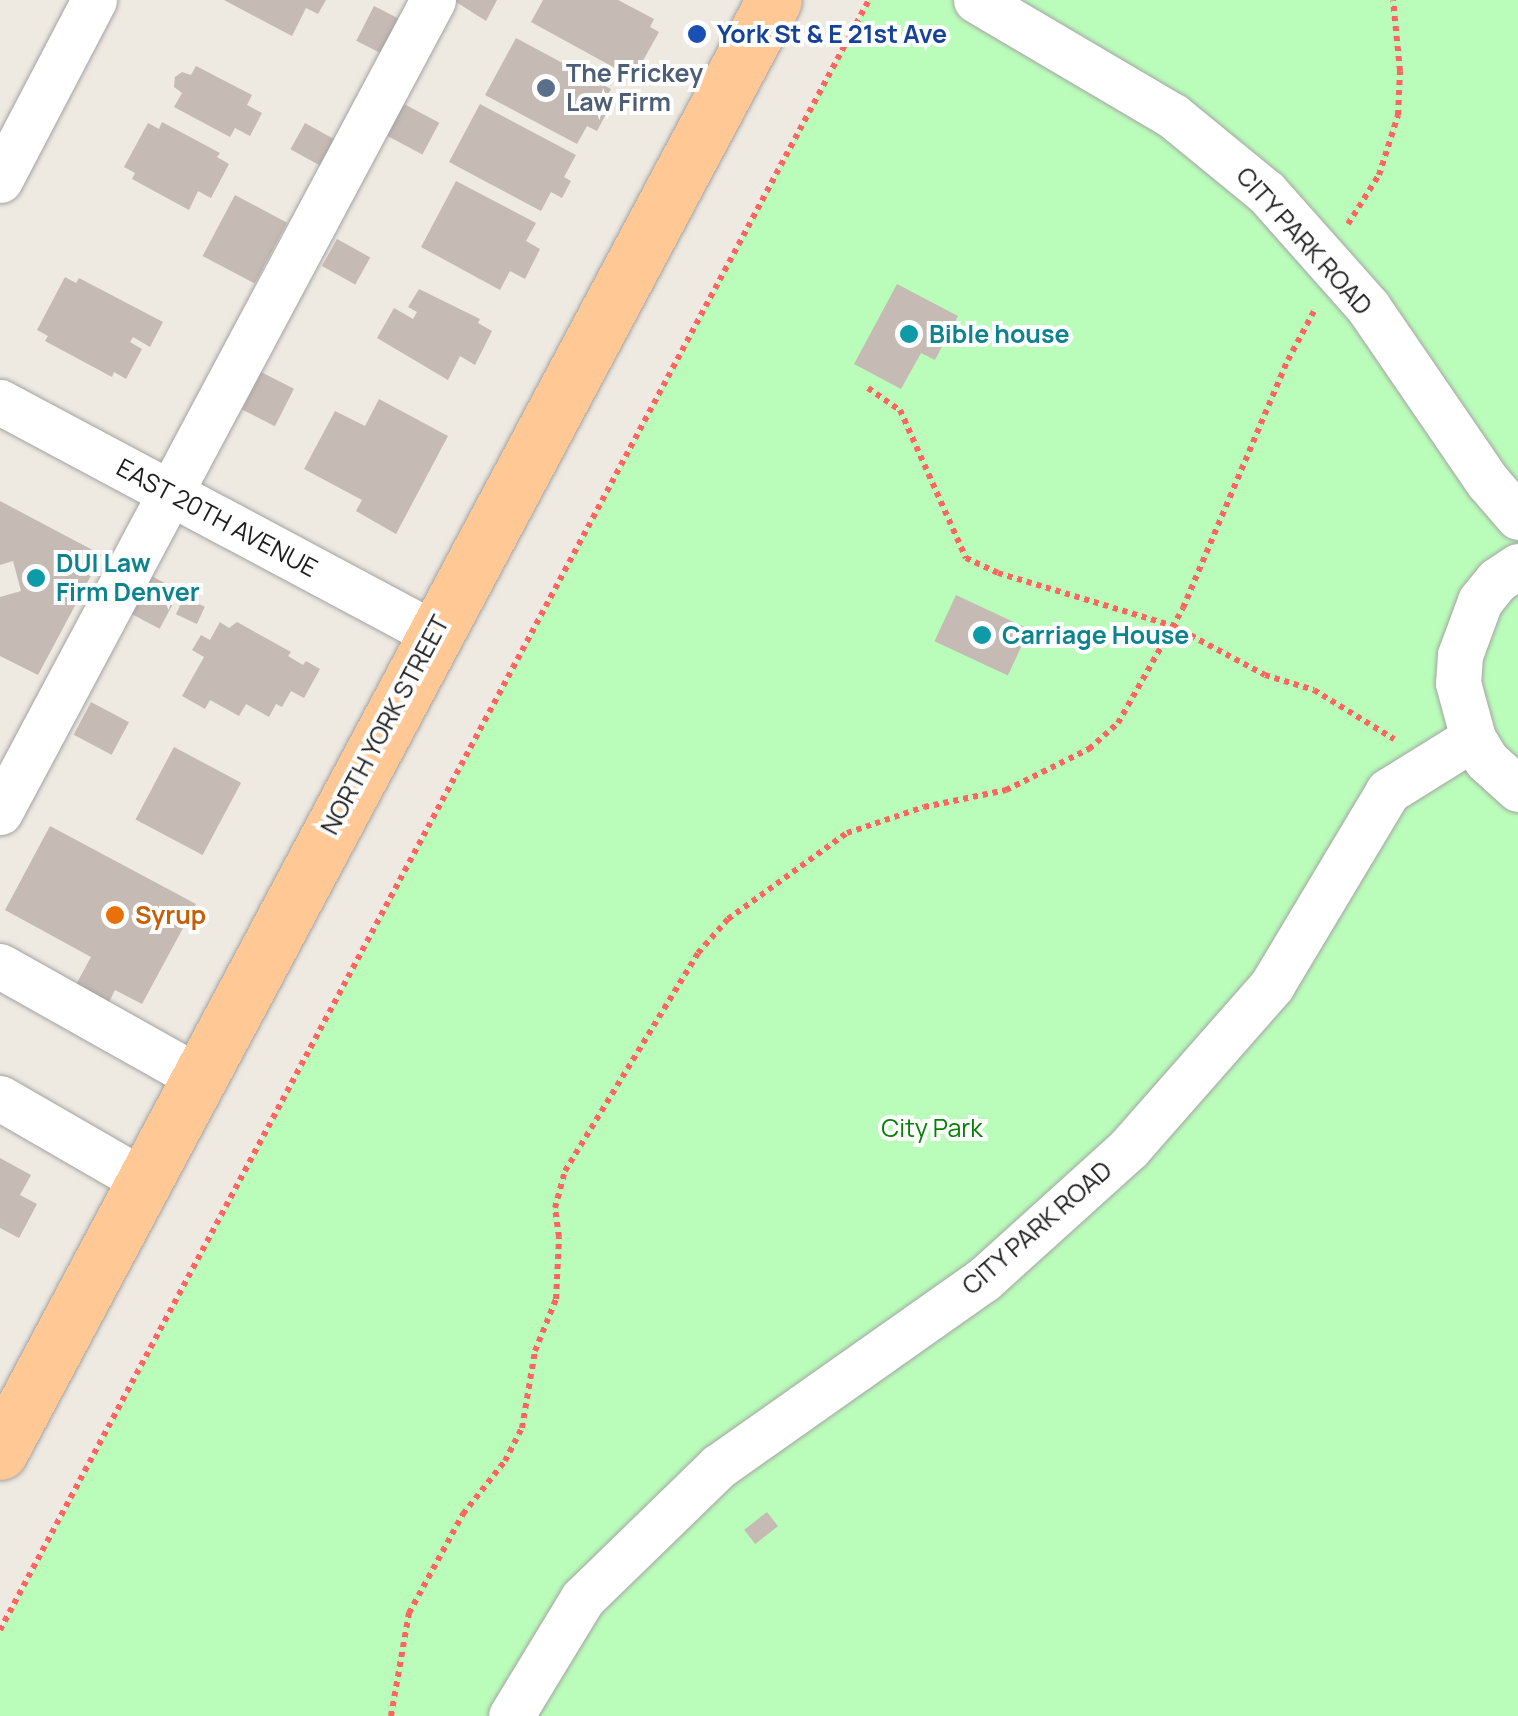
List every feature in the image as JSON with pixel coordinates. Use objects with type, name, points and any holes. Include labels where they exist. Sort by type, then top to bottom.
[{"type":"main road","name":"NORTH YORK STREET","points":[[0,1452],[774,0]]},
{"type":"street","points":[[0,180],[94,0]]},
{"type":"street","points":[[0,812],[433,0]]},
{"type":"street","name":"CITY PARK ROAD","points":[[976,0],[1173,116],[1266,192],[1368,308],[1488,482],[1518,517]]},
{"type":"street","name":"EAST 20TH AVENUE","points":[[0,402],[434,633]]},
{"type":"street","points":[[1518,566],[1497,580],[1480,602],[1463,641],[1458,683],[1473,738],[1486,760],[1518,789]]},
{"type":"street","name":"CITY PARK ROAD","points":[[511,1716],[582,1599],[720,1466],[983,1280],[1129,1148],[1272,985],[1388,791],[1473,738]]},
{"type":"street","points":[[0,966],[198,1077]]},
{"type":"street","points":[[0,1098],[144,1180]]},
{"type":"path","points":[[0,1630],[869,0]]},
{"type":"path","points":[[1347,225],[1379,175],[1398,115],[1400,71],[1393,0]]},
{"type":"path","points":[[391,1716],[408,1613],[454,1527],[504,1461],[522,1428],[534,1350],[556,1300],[559,1237],[555,1208],[565,1171],[698,953],[742,908],[847,833],[924,808],[1006,790],[1089,749],[1118,723],[1173,626],[1314,311]]},
{"type":"path","points":[[868,388],[900,410],[930,484],[951,515],[966,558],[998,573],[1173,626],[1264,675],[1314,690],[1392,736],[1419,772]]},
{"type":"green space","name":"City Park","points":[[869,0],[1518,0],[1518,1716],[0,1716],[0,1633]]},
{"type":"building","points":[[224,0],[326,0],[318,14],[306,8],[292,36]]},
{"type":"building","points":[[453,0],[497,0],[486,21]]},
{"type":"building","points":[[543,0],[618,0],[654,19],[650,27],[659,32],[635,75],[626,69],[624,73],[531,22]]},
{"type":"building","points":[[374,6],[409,24],[391,58],[356,41]]},
{"type":"building","points":[[516,38],[611,89],[600,110],[606,114],[597,131],[587,126],[577,144],[485,95]]},
{"type":"building","points":[[196,66],[252,95],[247,105],[262,113],[250,136],[235,128],[230,137],[174,107],[182,93],[174,87],[175,77],[182,72],[191,75]]},
{"type":"building","points":[[404,104],[439,123],[422,155],[387,136]]},
{"type":"building","points":[[480,104],[576,155],[564,177],[571,181],[562,198],[551,192],[541,211],[449,162]]},
{"type":"building","points":[[162,122],[220,153],[217,157],[229,164],[211,198],[198,191],[189,210],[132,179],[135,173],[124,167],[148,123],[159,129]]},
{"type":"building","points":[[305,123],[341,143],[326,169],[290,149]]},
{"type":"building","points":[[456,181],[536,223],[526,241],[540,249],[525,279],[510,271],[500,290],[421,247]]},
{"type":"building","points":[[235,195],[287,223],[255,284],[203,256]]},
{"type":"building","points":[[337,239],[370,257],[355,285],[322,266]]},
{"type":"building","points":[[65,277],[76,283],[79,278],[163,322],[150,347],[133,337],[130,342],[142,349],[126,379],[114,372],[112,377],[45,341],[48,336],[37,330]]},
{"type":"building","name":"Bible house","points":[[897,284],[958,316],[935,360],[921,353],[901,389],[854,364]]},
{"type":"building","points":[[419,289],[480,319],[478,323],[492,331],[475,365],[460,356],[448,380],[377,338],[394,308],[413,319],[417,312],[408,307]]},
{"type":"building","points":[[261,372],[294,389],[275,426],[242,409]]},
{"type":"building","points":[[379,399],[448,436],[396,534],[356,511],[362,500],[304,469],[335,411],[365,426]]},
{"type":"building","points":[[0,501],[102,555],[38,675],[0,656],[0,597],[21,591],[13,561],[0,565]]},
{"type":"building","points":[[148,574],[180,591],[160,629],[128,612]]},
{"type":"building","name":"Carriage House","points":[[956,595],[1029,629],[1008,675],[934,641]]},
{"type":"building","points":[[184,597],[205,607],[197,624],[176,614]]},
{"type":"building","points":[[220,622],[229,628],[237,622],[291,652],[288,656],[303,665],[306,661],[320,669],[304,698],[291,691],[282,707],[276,704],[269,717],[246,704],[239,716],[210,700],[205,709],[182,696],[204,657],[192,650],[201,635],[210,640]]},
{"type":"building","points":[[91,702],[129,722],[112,755],[74,735]]},
{"type":"building","points":[[174,747],[241,783],[203,855],[136,819]]},
{"type":"building","points":[[50,826],[196,904],[142,1004],[115,990],[106,1008],[73,990],[91,957],[5,910]]},
{"type":"building","points":[[0,1158],[31,1175],[20,1195],[37,1204],[19,1238],[0,1228]]},
{"type":"building","points":[[767,1512],[778,1526],[755,1544],[744,1530]]},
{"type":"place","name":"York St & E 21st Ave","points":[[697,34]]},
{"type":"place","name":"The Frickey Law Firm","points":[[546,88]]},
{"type":"place","name":"Bible house","points":[[909,334]]},
{"type":"place","name":"DUI Law Firm Denver","points":[[36,578]]},
{"type":"place","name":"Carriage House","points":[[982,635]]},
{"type":"place","name":"Syrup","points":[[115,915]]}]
